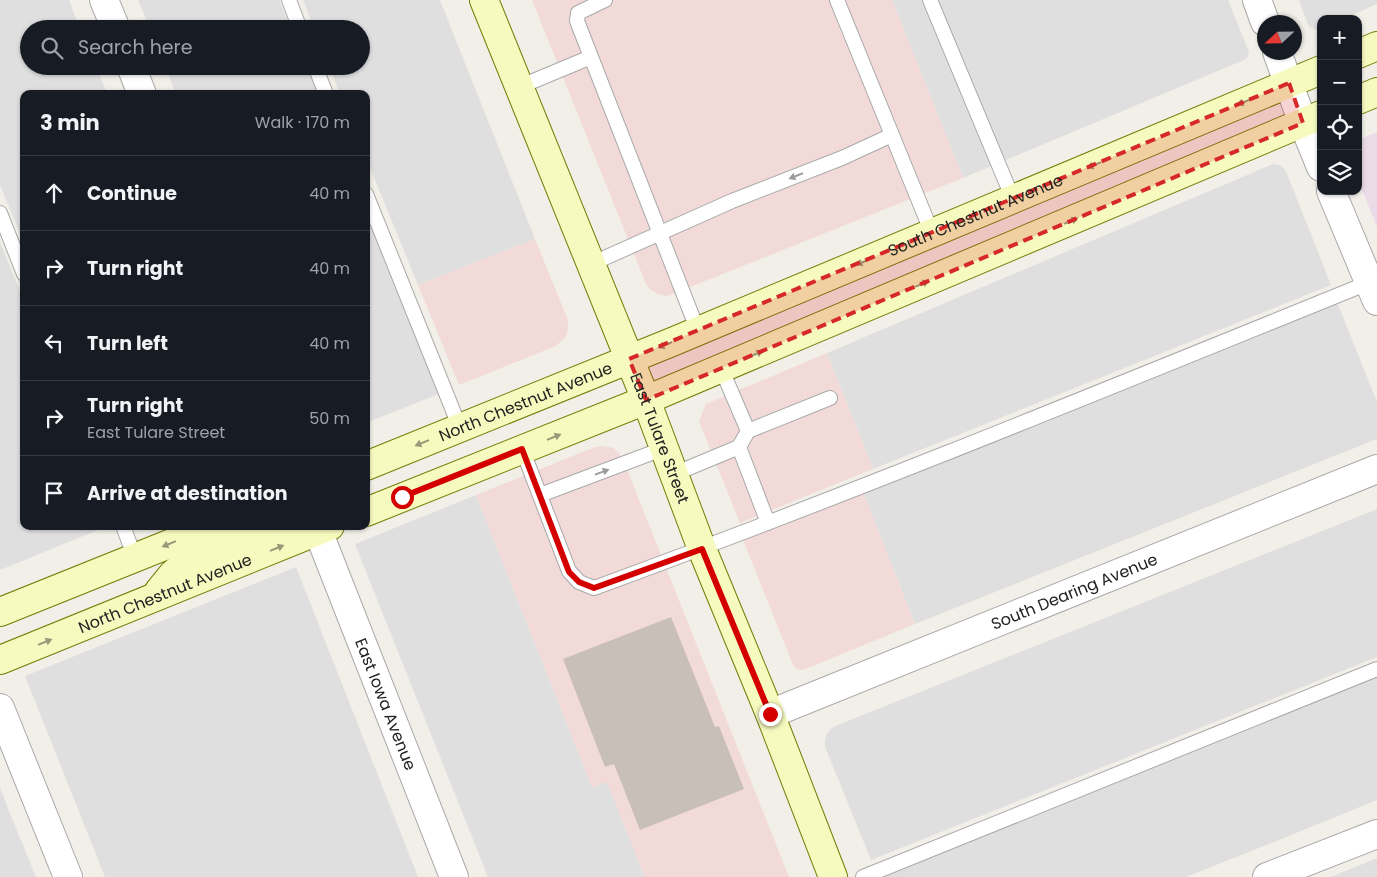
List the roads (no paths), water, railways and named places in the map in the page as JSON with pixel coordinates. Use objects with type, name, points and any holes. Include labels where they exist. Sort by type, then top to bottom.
[{"type":"main road","name":"East Tulare Street","points":[[484,0],[646,400],[702,549],[770,714],[833,877]]},
{"type":"main road","points":[[1362,52],[1377,46]]},
{"type":"main road","name":"South Chestnut Avenue","points":[[629,359],[1317,72]]},
{"type":"main road","points":[[1362,98],[1377,92]]},
{"type":"main road","points":[[370,510],[646,400],[1312,119]]},
{"type":"main road","name":"North Chestnut Avenue","points":[[370,464],[629,359]]},
{"type":"main road","points":[[0,612],[204,530]]},
{"type":"main road","points":[[153,598],[172,575],[186,563],[263,530]]},
{"type":"main road","name":"North Chestnut Avenue","points":[[0,660],[322,530]]},
{"type":"street","points":[[104,0],[112,20]]},
{"type":"street","points":[[1257,0],[1262,15]]},
{"type":"street","points":[[1280,60],[1289,83],[1312,119],[1318,150]]},
{"type":"street","points":[[135,75],[140,90]]},
{"type":"street","points":[[1333,195],[1374,288]]},
{"type":"street","name":"South Dearing Avenue","points":[[770,714],[1377,469]]},
{"type":"street","name":"East Iowa Avenue","points":[[324,530],[454,877]]},
{"type":"street","points":[[0,708],[68,877]]},
{"type":"street","points":[[1267,877],[1377,834]]},
{"type":"lane","points":[[289,0],[297,20]]},
{"type":"lane","points":[[605,0],[578,13],[577,21],[698,331]]},
{"type":"lane","points":[[837,0],[932,233]]},
{"type":"lane","points":[[930,0],[1013,199]]},
{"type":"lane","points":[[519,87],[591,57]]},
{"type":"lane","points":[[319,75],[324,90]]},
{"type":"lane","points":[[591,264],[732,201],[842,158],[892,135]]},
{"type":"lane","points":[[370,204],[460,428]]},
{"type":"lane","points":[[0,213],[20,264]]},
{"type":"lane","points":[[522,449],[569,572],[579,582],[594,588],[702,549],[1374,288]]},
{"type":"lane","points":[[721,368],[748,431]]},
{"type":"lane","points":[[674,474],[739,447],[748,431],[830,398]]},
{"type":"lane","points":[[739,447],[768,523]]},
{"type":"lane","points":[[540,496],[665,448]]},
{"type":"lane","points":[[124,530],[135,558]]},
{"type":"lane","points":[[863,877],[1377,669]]}]
